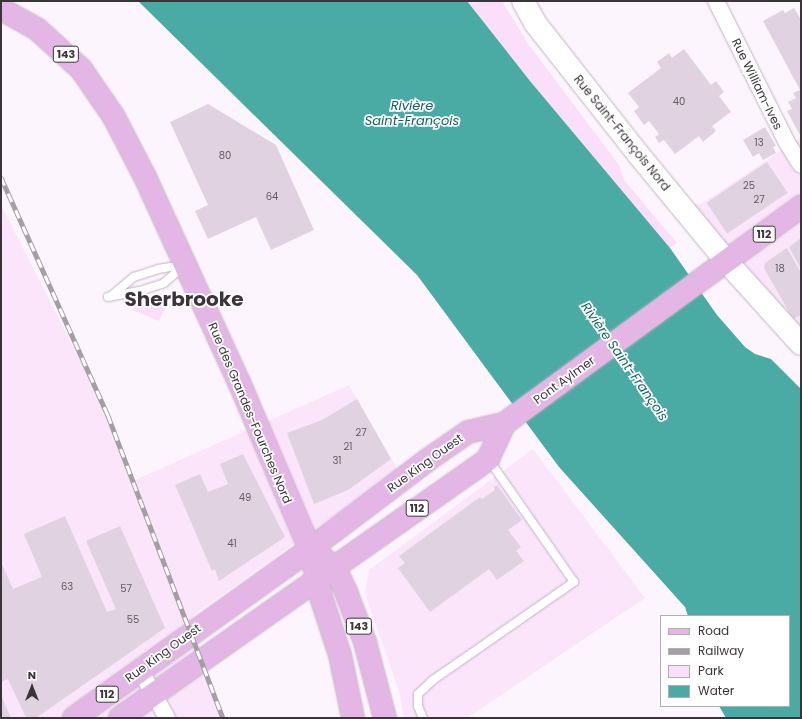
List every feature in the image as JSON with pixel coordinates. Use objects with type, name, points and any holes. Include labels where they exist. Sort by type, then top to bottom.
[{"type":"main road","name":"Rue des Grandes-Fourches Nord","points":[[1,9],[37,29],[81,68],[114,117],[185,264],[310,549]]},
{"type":"main road","name":"112","points":[[727,262],[801,207]]},
{"type":"main road","name":"Pont Aylmer","points":[[504,424],[727,262]]},
{"type":"main road","name":"112","points":[[120,718],[154,692],[335,568],[488,459],[504,424]]},
{"type":"main road","name":"Rue King Ouest","points":[[74,718],[310,549],[468,432],[504,424]]},
{"type":"main road","name":"143","points":[[310,549],[335,568],[366,642],[385,718]]},
{"type":"main road","name":"143","points":[[310,549],[316,580],[340,654],[353,718]]},
{"type":"street","name":"Rue Saint-François Nord","points":[[523,1],[535,23],[727,262],[801,344]]},
{"type":"street","name":"Rue William-Ives","points":[[716,1],[786,141],[801,165]]},
{"type":"street","points":[[140,670],[154,692],[167,718]]},
{"type":"lane","points":[[185,264],[164,283],[140,291],[108,297],[134,278],[158,269],[185,264]]},
{"type":"lane","points":[[423,718],[418,706],[418,694],[433,680],[574,582],[488,459]]},
{"type":"shaded area","points":[[801,137],[801,344],[680,204],[701,204]]},
{"type":"shaded area","points":[[1,205],[108,415],[135,480],[349,385],[398,470],[192,616],[202,660],[223,718],[1,718]]},
{"type":"shaded area","points":[[533,449],[645,598],[467,718],[404,718],[400,694],[365,593],[369,570]]},
{"type":"green space","points":[[467,1],[502,1],[529,45],[619,165],[624,180],[677,243],[670,248],[530,81]]},
{"type":"green space","points":[[156,295],[166,306],[159,321],[133,310],[135,300]]},
{"type":"water","name":"Rivière Saint-François","points":[[138,1],[467,1],[530,81],[670,248],[717,315],[745,347],[755,354],[771,359],[801,389],[801,718],[726,718],[720,707],[790,707],[790,615],[688,615],[685,607],[559,467],[417,275]]},
{"type":"building","points":[[794,8],[801,20],[801,137],[787,111],[792,109],[788,102],[796,98],[793,93],[800,90],[763,21],[783,10],[785,13]]},
{"type":"building","points":[[684,49],[711,85],[716,81],[724,92],[719,96],[731,112],[712,126],[716,131],[703,142],[699,136],[675,154],[664,140],[659,143],[655,137],[659,134],[649,121],[644,125],[634,111],[639,107],[628,93],[661,68],[657,62],[669,53],[672,58]]},
{"type":"building","points":[[208,104],[276,145],[314,230],[271,250],[256,217],[208,239],[195,211],[208,205],[170,122]]},
{"type":"building","points":[[765,127],[776,146],[773,147],[776,153],[763,160],[759,153],[753,157],[743,140]]},
{"type":"building","points":[[767,162],[788,193],[727,233],[706,203]]},
{"type":"building","points":[[801,238],[801,269],[789,247]]},
{"type":"building","points":[[787,248],[801,273],[801,315],[793,319],[764,268],[765,263]]},
{"type":"building","points":[[357,399],[391,459],[348,490],[314,504],[287,433],[322,420]]},
{"type":"building","points":[[243,454],[285,537],[219,581],[215,569],[212,571],[175,485],[200,474],[208,492],[228,484],[220,464]]},
{"type":"building","points":[[497,485],[522,520],[508,530],[521,547],[516,551],[524,561],[497,580],[489,569],[430,612],[398,568],[405,563],[399,556],[480,497],[482,499],[495,490],[494,487]]},
{"type":"building","points":[[65,516],[107,612],[116,609],[86,541],[120,526],[165,628],[36,718],[26,718],[8,679],[1,682],[1,562],[13,589],[42,577],[24,534]]},
{"type":"building","points":[[1,695],[11,718],[1,718]]},
{"type":"railway","points":[[1,177],[108,415],[223,718]]},
{"type":"district","name":"Sherbrooke","points":[[184,299]]}]
